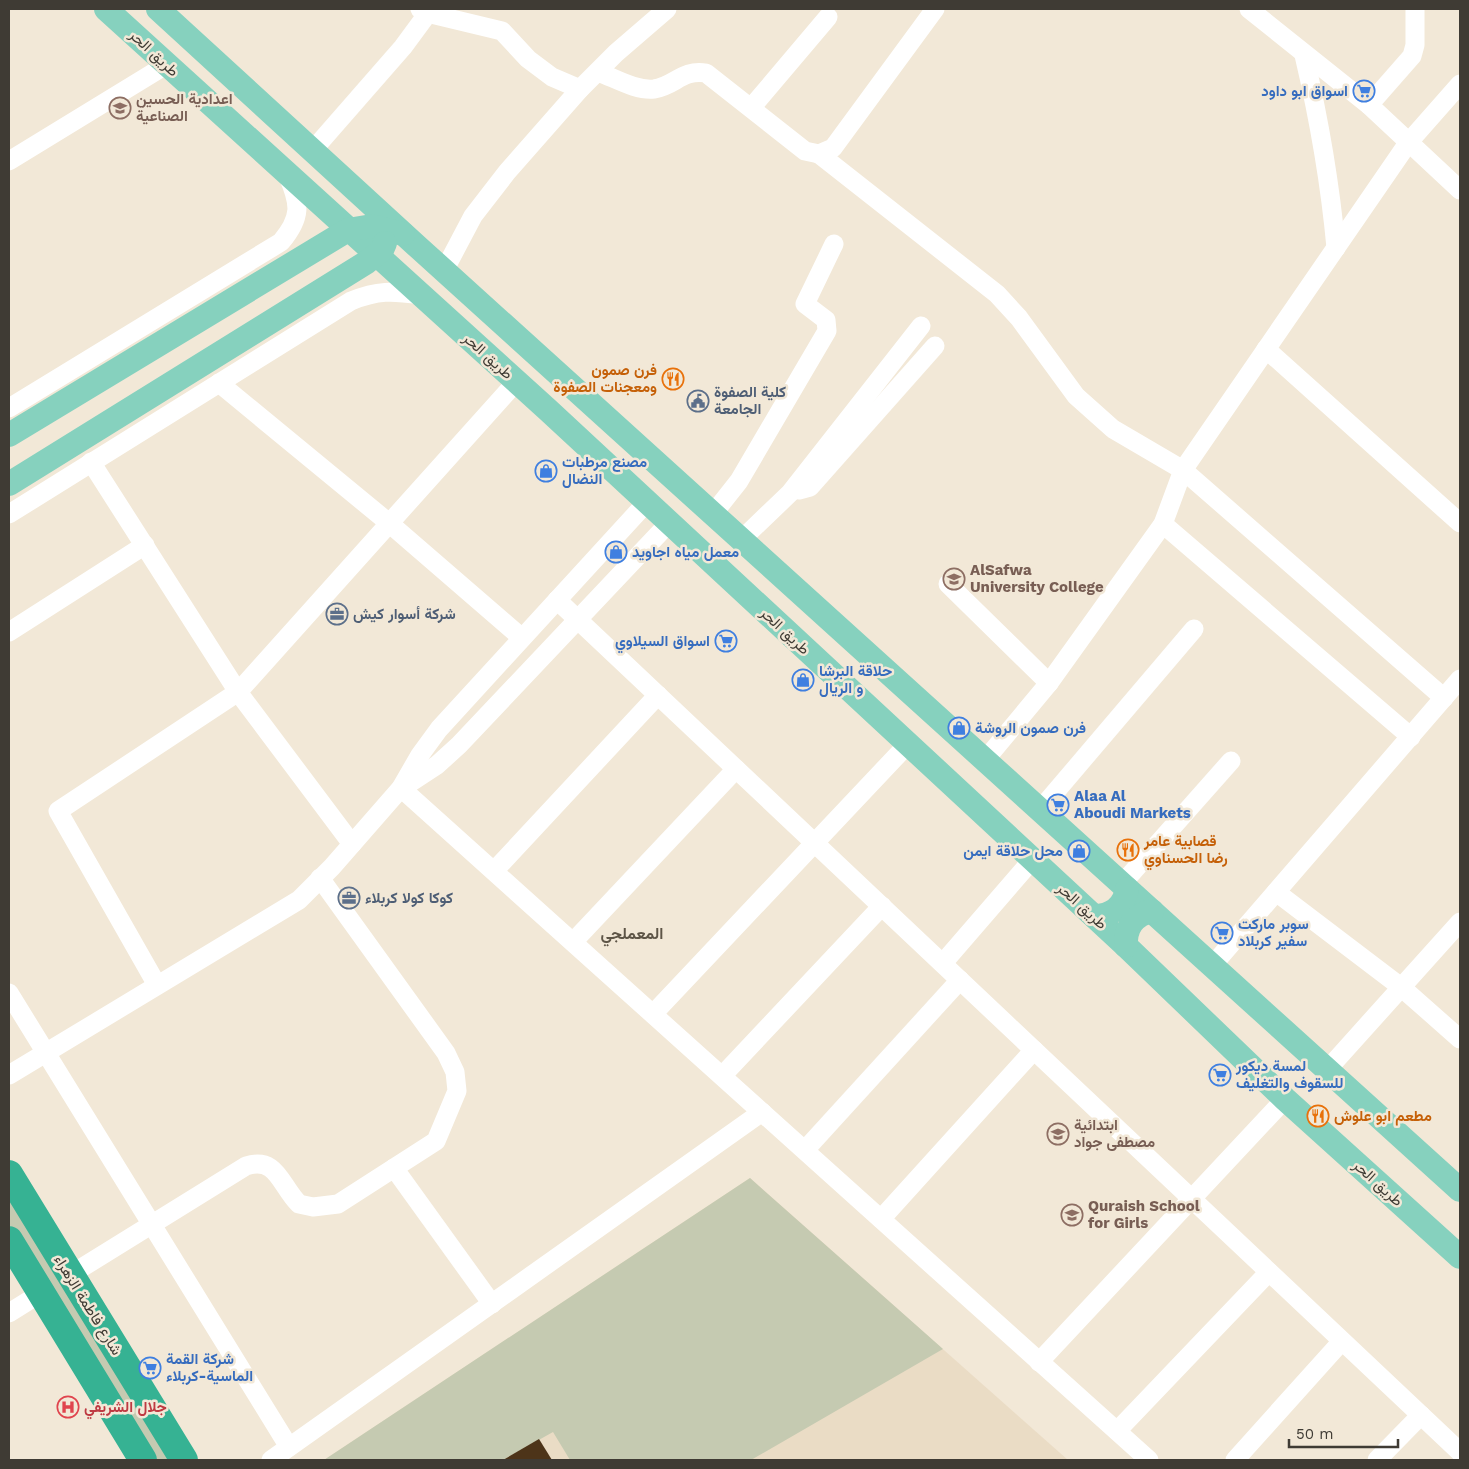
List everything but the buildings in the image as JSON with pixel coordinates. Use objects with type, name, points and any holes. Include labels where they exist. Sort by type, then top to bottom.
[{"type":"highway","name":"شارع فاطمة الزهراء","points":[[9,1174],[184,1460]]},
{"type":"highway","points":[[9,1240],[143,1460]]},
{"type":"main road","name":"طريق الحر","points":[[106,9],[548,410],[907,745],[1094,916],[1285,1099],[1460,1257]]},
{"type":"main road","points":[[158,9],[313,150],[376,212],[409,238],[1460,1190]]},
{"type":"main road","points":[[192,87],[198,88],[211,84],[220,74],[222,68]]},
{"type":"main road","points":[[217,111],[225,94],[242,86]]},
{"type":"main road","points":[[9,435],[345,227],[364,212],[376,212]]},
{"type":"main road","points":[[376,212],[384,244],[382,261]]},
{"type":"main road","points":[[9,484],[382,261],[409,238]]},
{"type":"main road","points":[[516,381],[534,377],[544,361]]},
{"type":"main road","points":[[548,410],[553,393],[569,384]]},
{"type":"main road","points":[[1094,916],[1110,914],[1117,910],[1126,897],[1124,886]]},
{"type":"main road","points":[[1126,946],[1125,938],[1131,922],[1144,913],[1152,911]]},
{"type":"street","points":[[444,271],[473,216],[506,172],[580,89],[616,53],[667,9]]},
{"type":"street","points":[[819,154],[833,148],[935,9]]},
{"type":"street","points":[[1249,9],[1269,15],[1304,55],[1369,105],[1460,190]]},
{"type":"street","points":[[1369,105],[1412,56],[1415,45],[1415,9]]},
{"type":"street","points":[[313,150],[403,46],[426,10],[502,31],[528,59],[552,76],[580,89]]},
{"type":"street","points":[[752,108],[828,17]]},
{"type":"street","points":[[1304,55],[1319,121],[1330,190],[1336,248]]},
{"type":"street","points":[[9,161],[166,65]]},
{"type":"street","points":[[598,72],[642,89],[656,89],[693,71],[706,73],[805,151],[819,154],[997,294],[1019,318],[1076,396],[1113,429],[1183,470],[1444,698]]},
{"type":"street","points":[[985,760],[1049,683],[1163,524],[1183,470],[1408,143],[1460,84]]},
{"type":"street","points":[[9,408],[281,242],[291,230],[298,206],[297,197],[286,173]]},
{"type":"street","points":[[713,514],[739,481],[828,331],[826,320],[804,304],[834,244]]},
{"type":"street","points":[[9,514],[351,301],[371,293],[390,291],[421,295]]},
{"type":"street","points":[[741,540],[790,492],[922,326]]},
{"type":"street","points":[[790,492],[810,487],[934,346]]},
{"type":"street","points":[[1266,350],[1460,522]]},
{"type":"street","points":[[157,986],[58,811],[238,692],[516,381]]},
{"type":"street","points":[[219,383],[389,523],[522,638]]},
{"type":"street","points":[[91,462],[238,692],[352,844]]},
{"type":"street","points":[[9,1075],[299,900],[402,788],[420,755],[439,729],[647,502]]},
{"type":"street","points":[[402,788],[449,755],[669,522]]},
{"type":"street","points":[[1163,524],[1411,737]]},
{"type":"street","points":[[9,632],[145,545]]},
{"type":"street","points":[[948,584],[1049,683]]},
{"type":"street","points":[[557,600],[1460,1452]]},
{"type":"street","points":[[1040,810],[1194,629]]},
{"type":"street","points":[[1212,966],[1460,679]]},
{"type":"street","points":[[494,871],[658,695]]},
{"type":"street","points":[[653,1014],[813,842],[907,745]]},
{"type":"street","points":[[1124,886],[1231,761]]},
{"type":"street","points":[[573,942],[736,769]]},
{"type":"street","points":[[402,788],[1149,1460]]},
{"type":"street","points":[[942,963],[1032,860]]},
{"type":"street","points":[[70,1275],[246,1166],[258,1162],[271,1166],[300,1204],[313,1207],[338,1204],[436,1141],[457,1091],[455,1072],[446,1053],[320,878]]},
{"type":"street","points":[[1276,892],[1402,987],[1460,1039]]},
{"type":"street","points":[[722,1076],[882,906]]},
{"type":"street","points":[[1327,1070],[1460,922]]},
{"type":"street","points":[[804,1150],[960,980]]},
{"type":"street","points":[[9,993],[289,1447]]},
{"type":"street","points":[[881,1220],[1034,1050]]},
{"type":"street","points":[[1039,1362],[1285,1099]]},
{"type":"street","points":[[271,1460],[762,1112]]},
{"type":"street","points":[[394,1168],[492,1304]]},
{"type":"street","points":[[1117,1432],[1269,1272]]},
{"type":"street","points":[[9,1313],[41,1293]]},
{"type":"street","points":[[1234,1460],[1342,1341]]},
{"type":"street","points":[[1377,1460],[1421,1416]]},
{"type":"shaded area","points":[[750,1178],[1068,1460],[324,1460]]},
{"type":"green space","points":[[750,1178],[943,1349],[751,1460],[570,1460],[553,1432],[503,1460],[324,1460]]},
{"type":"green space","points":[[9,1195],[171,1460],[154,1460],[9,1224]]},
{"type":"place","name":"اسواق ابو داود","points":[[1364,91]]},
{"type":"place","name":"اعدادية الحسين الصناعية","points":[[120,108]]},
{"type":"place","name":"فرن صمون ومعجنات الصفوة","points":[[673,379]]},
{"type":"place","name":"كلية الصفوة الجامعة","points":[[698,401]]},
{"type":"place","name":"مصنع مرطبات النضال","points":[[546,471]]},
{"type":"place","name":"معمل مياه اجاويد","points":[[616,552]]},
{"type":"place","name":"AlSafwa University College","points":[[954,579]]},
{"type":"place","name":"شركة أسوار كيش","points":[[337,614]]},
{"type":"place","name":"اسواق السيلاوي","points":[[726,641]]},
{"type":"place","name":"حلاقة البرشا و الريال","points":[[803,680]]},
{"type":"place","name":"فرن صمون الروشة","points":[[959,728]]},
{"type":"place","name":"Alaa Al Aboudi Markets","points":[[1058,805]]},
{"type":"place","name":"قصابية عامر رضا الحسناوي","points":[[1128,850]]},
{"type":"place","name":"محل حلاقة ايمن","points":[[1079,851]]},
{"type":"place","name":"كوكا كولا كربلاء","points":[[349,898]]},
{"type":"place","name":"سوبر ماركت سفير كربلاد","points":[[1222,933]]},
{"type":"place","name":"لمسة ديكور للسقوف والتغليف","points":[[1220,1075]]},
{"type":"place","name":"مطعم ابو علوش","points":[[1318,1116]]},
{"type":"place","name":"ابتدائية مصطفى جواد","points":[[1058,1134]]},
{"type":"place","name":"Quraish School for Girls","points":[[1072,1215]]},
{"type":"place","name":"شركة القمة الماسية-كربلاء","points":[[150,1368]]},
{"type":"place","name":"جلال الشريفي","points":[[68,1407]]},
{"type":"district","name":"المعملجي","points":[[632,933]]}]
